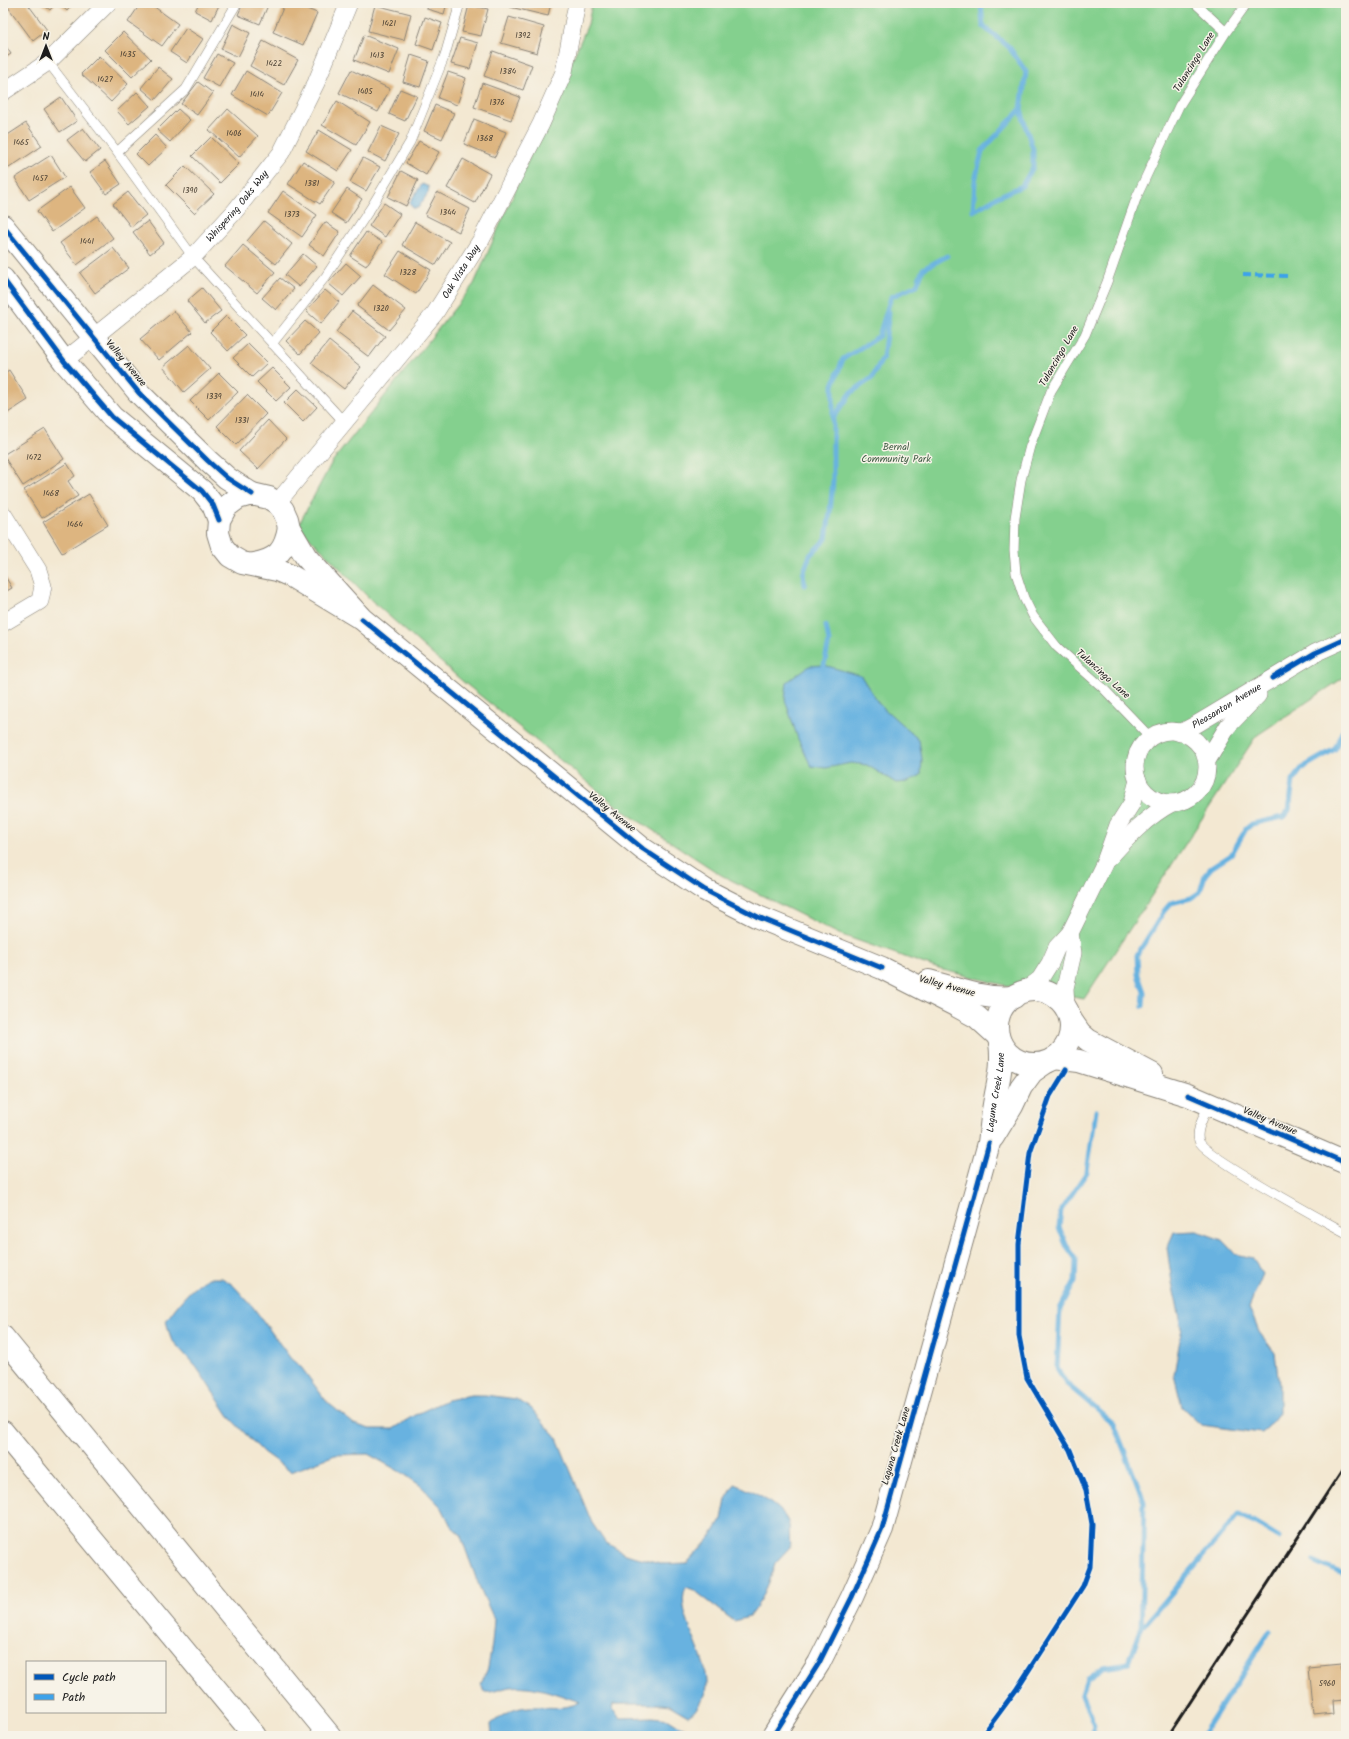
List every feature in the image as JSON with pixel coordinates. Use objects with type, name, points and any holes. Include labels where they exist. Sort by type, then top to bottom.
[{"type":"main road","name":"Valley Avenue","points":[[3,226],[139,393],[227,478],[252,494],[269,498],[283,510],[289,528],[306,557],[362,619]]},
{"type":"main road","name":"Valley Avenue","points":[[3,279],[64,361],[112,417],[202,492],[213,505],[219,520],[218,533],[222,546],[230,556],[242,562],[254,564],[291,576],[362,619],[643,850],[705,890],[758,917],[882,968],[977,1017],[1000,1039]]},
{"type":"main road","points":[[219,520],[226,507],[238,498],[252,494]]},
{"type":"main road","points":[[254,564],[268,562],[279,554],[286,542],[289,528]]},
{"type":"main road","name":"Valley Avenue","points":[[882,968],[983,996],[999,998],[1018,995]]},
{"type":"main road","points":[[1035,990],[1047,993],[1057,999],[1068,1014],[1071,1035],[1065,1048],[1050,1061],[1027,1064],[1011,1056],[1000,1039],[998,1025],[1000,1014],[1006,1004],[1018,995],[1035,990]]},
{"type":"main road","name":"Valley Avenue","points":[[1068,1014],[1080,1033],[1088,1040],[1188,1095]]},
{"type":"main road","name":"Laguna Creek Lane","points":[[773,1736],[819,1663],[852,1597],[882,1529],[989,1143],[1001,1070],[1002,1060],[1000,1039]]},
{"type":"main road","name":"Valley Avenue","points":[[1050,1061],[1079,1060],[1188,1095],[1346,1163]]},
{"type":"main road","name":"Laguna Creek Lane","points":[[989,1143],[1012,1106],[1021,1087],[1032,1072],[1050,1061]]},
{"type":"main road","points":[[3,1337],[330,1736]]},
{"type":"main road","points":[[3,1432],[255,1736]]},
{"type":"street","points":[[3,92],[48,62],[108,3]]},
{"type":"street","name":"Whispering Oaks Way","points":[[64,361],[193,257],[234,211],[281,153],[316,83],[349,3]]},
{"type":"street","name":"Oak Vista Way","points":[[276,503],[435,313],[481,240],[541,124],[564,72],[577,3]]},
{"type":"street","points":[[3,514],[38,570],[43,586],[40,601],[3,623]]},
{"type":"street","name":"Pleasanton Avenue","points":[[1180,733],[1315,653],[1346,639]]},
{"type":"street","name":"Pleasanton Avenue","points":[[1206,761],[1228,726],[1273,678]]},
{"type":"street","points":[[1104,864],[1146,821],[1159,810],[1172,803],[1183,801],[1193,796],[1200,789],[1204,781],[1207,768],[1202,748],[1196,741],[1186,734],[1174,731],[1160,733],[1145,743],[1137,756],[1136,768],[1138,780],[1142,788],[1149,795],[1162,801],[1172,803]]},
{"type":"street","points":[[1018,995],[1040,979],[1050,963],[1057,947],[1070,933],[1104,864],[1118,825],[1132,803],[1138,780]]},
{"type":"street","points":[[1068,1014],[1065,988],[1073,953],[1070,933]]},
{"type":"lane","points":[[117,152],[186,89],[237,3]]},
{"type":"lane","points":[[272,344],[326,276],[372,206],[410,142],[445,55],[460,3]]},
{"type":"lane","points":[[1194,3],[1226,32]]},
{"type":"lane","name":"Tulancingo Lane","points":[[1151,738],[1102,687],[1056,647],[1033,616],[1024,598],[1016,573],[1014,550],[1015,518],[1021,480],[1030,446],[1051,392],[1085,335],[1107,282],[1137,196],[1179,106],[1226,32],[1247,3]]},
{"type":"lane","points":[[48,62],[117,152],[193,257],[344,422]]},
{"type":"lane","points":[[1209,1104],[1198,1134],[1200,1143],[1205,1150],[1346,1233]]},
{"type":"green space","name":"Bernal Community Park","points":[[592,3],[1346,3],[1346,676],[1256,736],[1084,999],[1004,985],[939,969],[839,934],[721,875],[622,810],[461,680],[371,600],[298,526],[332,462],[474,284],[588,24]]},
{"type":"water","points":[[422,184],[429,187],[428,193],[418,208],[413,208],[409,203]]},
{"type":"water","points":[[824,665],[861,676],[879,704],[919,740],[922,759],[921,775],[908,782],[896,783],[867,765],[851,763],[826,768],[811,766],[798,739],[785,700],[787,682],[809,666]]},
{"type":"water","points":[[1197,1231],[1222,1240],[1235,1254],[1252,1258],[1263,1274],[1249,1307],[1259,1332],[1275,1353],[1279,1384],[1279,1412],[1270,1425],[1261,1433],[1201,1425],[1182,1407],[1174,1375],[1182,1327],[1172,1283],[1167,1248],[1174,1232]]},
{"type":"water","points":[[208,1278],[222,1278],[233,1285],[253,1307],[291,1359],[301,1367],[327,1402],[354,1424],[370,1429],[393,1429],[419,1413],[447,1400],[471,1395],[485,1395],[516,1399],[531,1408],[557,1438],[592,1523],[605,1542],[625,1554],[664,1564],[687,1563],[710,1538],[722,1519],[726,1499],[735,1484],[766,1500],[781,1512],[789,1525],[790,1547],[775,1563],[770,1580],[761,1600],[749,1617],[734,1621],[694,1590],[686,1587],[683,1598],[685,1611],[701,1655],[707,1683],[705,1695],[695,1710],[688,1716],[669,1705],[613,1704],[612,1709],[620,1718],[653,1717],[669,1719],[686,1730],[684,1736],[492,1736],[491,1724],[513,1710],[528,1707],[561,1707],[574,1705],[580,1702],[546,1691],[519,1686],[484,1692],[481,1684],[488,1668],[494,1619],[479,1586],[460,1534],[451,1526],[442,1508],[421,1486],[404,1474],[368,1454],[335,1455],[291,1472],[263,1452],[231,1419],[197,1368],[171,1339],[166,1321],[190,1291]]},
{"type":"building","points":[[5,3],[27,3],[47,30],[33,41]]},
{"type":"building","points":[[41,3],[56,3],[50,10]]},
{"type":"building","points":[[58,3],[74,3],[67,11]]},
{"type":"building","points":[[141,3],[149,3],[178,24],[162,46],[128,22]]},
{"type":"building","points":[[199,3],[220,3],[212,20],[195,11]]},
{"type":"building","points":[[243,3],[269,3],[260,24],[238,15]]},
{"type":"building","points":[[285,3],[292,3],[317,13],[303,45],[273,32]]},
{"type":"building","points":[[428,3],[447,3],[444,14],[427,9]]},
{"type":"building","points":[[511,3],[551,3],[548,16],[510,7]]},
{"type":"building","points":[[375,5],[411,14],[404,40],[368,31]]},
{"type":"building","points":[[469,5],[488,9],[481,36],[462,32]]},
{"type":"building","points":[[425,17],[442,23],[433,50],[416,44]]},
{"type":"building","points":[[509,17],[544,27],[537,53],[501,43]]},
{"type":"building","points":[[233,24],[250,33],[238,57],[221,49]]},
{"type":"building","points":[[186,28],[203,39],[187,63],[170,52]]},
{"type":"building","points":[[123,32],[151,59],[132,77],[105,50]]},
{"type":"building","points":[[364,35],[399,49],[389,74],[354,60]]},
{"type":"building","points":[[460,38],[478,43],[470,69],[451,64]]},
{"type":"building","points":[[263,41],[298,60],[284,85],[250,66]]},
{"type":"building","points":[[3,42],[11,54],[3,59]]},
{"type":"building","points":[[493,51],[532,65],[523,90],[484,76]]},
{"type":"building","points":[[217,54],[233,63],[219,87],[203,78]]},
{"type":"building","points":[[411,55],[429,61],[420,87],[403,82]]},
{"type":"building","points":[[99,56],[128,84],[111,102],[81,74]]},
{"type":"building","points":[[158,67],[173,79],[155,100],[141,88]]},
{"type":"building","points":[[351,70],[390,89],[378,112],[339,93]]},
{"type":"building","points":[[246,71],[282,93],[268,116],[232,95]]},
{"type":"building","points":[[448,72],[466,78],[457,105],[438,98]]},
{"type":"building","points":[[198,82],[213,93],[197,115],[181,104]]},
{"type":"building","points":[[482,83],[520,97],[511,120],[474,107]]},
{"type":"building","points":[[400,89],[417,96],[405,121],[389,114]]},
{"type":"building","points":[[137,92],[150,106],[129,124],[117,111]]},
{"type":"building","points":[[61,97],[77,121],[60,132],[44,109]]},
{"type":"building","points":[[337,101],[370,122],[356,145],[322,125]]},
{"type":"building","points":[[435,105],[454,113],[442,139],[424,131]]},
{"type":"building","points":[[178,109],[190,120],[170,142],[157,130]]},
{"type":"building","points":[[228,109],[258,136],[239,157],[209,130]]},
{"type":"building","points":[[474,119],[506,132],[495,157],[464,144]]},
{"type":"building","points":[[26,123],[42,146],[9,168],[3,160],[3,138]]},
{"type":"building","points":[[381,126],[399,134],[385,161],[368,152]]},
{"type":"building","points":[[83,128],[100,150],[85,162],[67,140]]},
{"type":"building","points":[[319,130],[352,150],[338,171],[306,151]]},
{"type":"building","points":[[155,135],[167,148],[148,166],[136,154]]},
{"type":"building","points":[[211,137],[239,164],[220,183],[192,156]]},
{"type":"building","points":[[419,141],[439,152],[426,175],[406,163]]},
{"type":"building","points":[[51,155],[65,177],[29,200],[15,178]]},
{"type":"building","points":[[363,158],[380,167],[366,191],[350,182]]},
{"type":"building","points":[[463,159],[490,174],[475,203],[447,188]]},
{"type":"building","points":[[105,161],[121,184],[106,194],[90,172]]},
{"type":"building","points":[[303,161],[335,182],[320,204],[288,184]]},
{"type":"building","points":[[185,166],[214,194],[194,213],[166,185]]},
{"type":"building","points":[[401,171],[418,180],[406,206],[388,197]]},
{"type":"building","points":[[70,187],[85,208],[52,232],[37,211]]},
{"type":"building","points":[[347,189],[362,199],[346,223],[331,213]]},
{"type":"building","points":[[283,191],[317,215],[302,237],[268,213]]},
{"type":"building","points":[[128,192],[146,215],[131,227],[113,204]]},
{"type":"building","points":[[437,192],[470,209],[459,232],[425,215]]},
{"type":"building","points":[[384,203],[400,214],[385,237],[369,226]]},
{"type":"building","points":[[97,216],[113,238],[77,265],[60,243]]},
{"type":"building","points":[[148,221],[164,243],[150,254],[133,232]]},
{"type":"building","points":[[264,221],[292,244],[276,264],[247,241]]},
{"type":"building","points":[[325,222],[340,232],[324,256],[309,245]]},
{"type":"building","points":[[415,222],[450,242],[436,265],[402,245]]},
{"type":"building","points":[[366,232],[382,242],[366,266],[350,256]]},
{"type":"building","points":[[243,245],[275,272],[257,293],[225,266]]},
{"type":"building","points":[[113,248],[129,268],[95,293],[80,273]]},
{"type":"building","points":[[400,251],[431,270],[416,294],[385,274]]},
{"type":"building","points":[[303,254],[317,266],[299,287],[285,275]]},
{"type":"building","points":[[346,263],[361,276],[343,296],[328,283]]},
{"type":"building","points":[[280,278],[294,289],[276,310],[262,298]]},
{"type":"building","points":[[373,285],[406,310],[389,330],[357,306]]},
{"type":"building","points":[[202,288],[221,311],[205,323],[187,301]]},
{"type":"building","points":[[325,290],[339,302],[321,324],[306,311]]},
{"type":"building","points":[[174,311],[192,332],[159,360],[140,339]]},
{"type":"building","points":[[352,311],[385,336],[369,357],[336,332]]},
{"type":"building","points":[[226,316],[245,335],[228,351],[210,332]]},
{"type":"building","points":[[305,321],[319,333],[300,354],[286,341]]},
{"type":"building","points":[[329,341],[361,367],[344,389],[311,363]]},
{"type":"building","points":[[248,344],[267,363],[252,377],[233,358]]},
{"type":"building","points":[[189,345],[210,369],[184,392],[163,367]]},
{"type":"building","points":[[272,368],[291,387],[276,401],[257,382]]},
{"type":"building","points":[[9,370],[28,400],[3,416],[3,374]]},
{"type":"building","points":[[219,373],[238,392],[209,420],[190,401]]},
{"type":"building","points":[[298,389],[317,407],[303,422],[284,403]]},
{"type":"building","points":[[247,395],[266,414],[236,445],[217,426]]},
{"type":"building","points":[[268,420],[286,439],[258,469],[239,451]]},
{"type":"building","points":[[45,429],[64,459],[23,486],[3,455]]},
{"type":"building","points":[[67,463],[75,476],[68,481],[78,496],[42,518],[24,490]]},
{"type":"building","points":[[89,494],[108,525],[62,553],[43,522]]},
{"type":"building","points":[[3,573],[12,588],[3,593]]},
{"type":"building","points":[[1342,1664],[1345,1700],[1332,1701],[1333,1713],[1314,1715],[1309,1667]]},
{"type":"waterway","points":[[973,211],[975,181],[982,151],[1021,109],[1026,72],[1009,47],[983,26],[981,3]]},
{"type":"waterway","points":[[973,211],[999,196],[1022,186],[1033,167],[1033,149],[1021,109]]},
{"type":"waterway","points":[[805,585],[803,574],[810,555],[826,539],[833,481],[833,385],[843,359],[879,336],[891,297],[917,285],[923,269],[947,256]]},
{"type":"waterway","points":[[834,417],[852,392],[872,378],[883,357],[889,312]]},
{"type":"waterway","points":[[824,665],[829,642],[826,626]]},
{"type":"waterway","points":[[1143,1006],[1144,992],[1138,975],[1137,955],[1164,911],[1171,903],[1191,898],[1200,892],[1205,875],[1211,868],[1231,855],[1246,829],[1252,824],[1283,817],[1289,810],[1293,781],[1302,768],[1335,749],[1343,730],[1346,728]]},
{"type":"waterway","points":[[1092,1736],[1095,1725],[1082,1693],[1087,1678],[1103,1667],[1129,1663],[1141,1629],[1144,1502],[1114,1424],[1067,1384],[1057,1368],[1060,1309],[1075,1281],[1076,1259],[1066,1245],[1059,1227],[1061,1210],[1087,1172],[1096,1111]]},
{"type":"waterway","points":[[1141,1629],[1239,1514],[1279,1538]]},
{"type":"waterway","points":[[1314,1561],[1346,1574]]},
{"type":"waterway","points":[[1202,1736],[1270,1631]]},
{"type":"railway","points":[[1168,1736],[1346,1464]]},
{"type":"marked path","points":[[1243,275],[1291,276]]},
{"type":"cycle path","points":[[3,226],[139,393],[227,478],[252,494]]},
{"type":"cycle path","points":[[3,279],[64,361],[112,417],[202,491],[213,505],[219,520]]},
{"type":"cycle path","points":[[362,619],[643,849],[705,890],[758,917],[882,968]]},
{"type":"cycle path","points":[[1273,678],[1315,653],[1346,639]]},
{"type":"cycle path","points":[[982,1736],[1016,1690],[1083,1586],[1090,1567],[1092,1524],[1086,1490],[1070,1450],[1027,1378],[1019,1336],[1019,1244],[1030,1153],[1050,1096],[1066,1070]]},
{"type":"cycle path","points":[[1188,1095],[1346,1163]]},
{"type":"cycle path","points":[[773,1736],[819,1663],[852,1597],[882,1529],[989,1143]]}]
